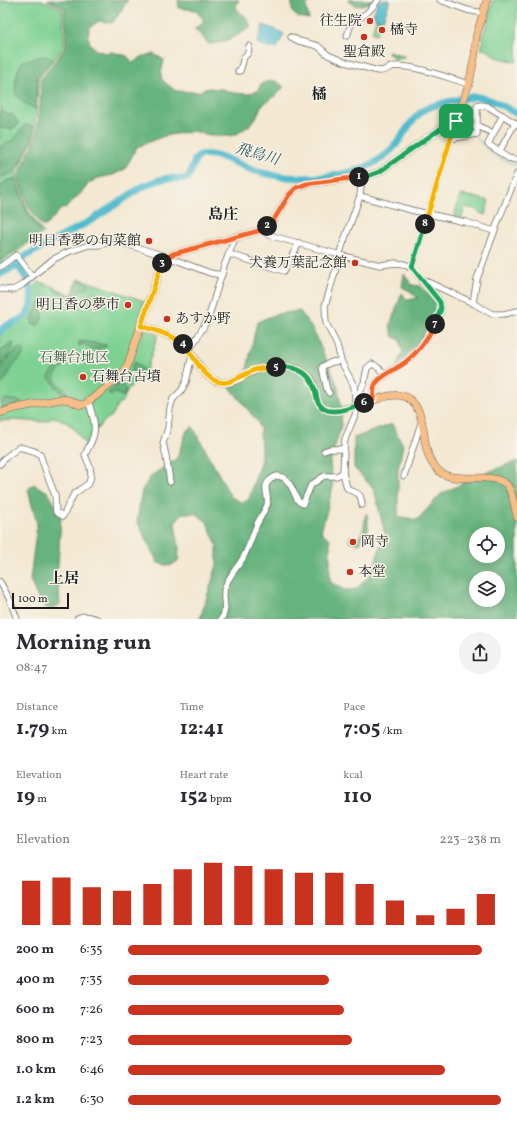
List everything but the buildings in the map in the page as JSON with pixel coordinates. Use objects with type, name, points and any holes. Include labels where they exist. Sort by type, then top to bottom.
[{"type":"main road","points":[[0,413],[60,399],[69,400],[80,405],[86,404],[117,380],[126,368],[163,260],[173,254],[262,230],[273,221],[289,195],[296,188],[306,184],[362,177],[379,172],[450,122],[456,121],[469,84],[475,54],[476,37],[487,0]]},
{"type":"main road","points":[[141,326],[181,342],[191,353],[206,375],[220,383],[236,380],[255,370],[280,367],[297,369],[303,372],[311,379],[321,406],[335,412],[348,408],[357,403],[393,395],[402,396],[409,399],[416,407],[422,420],[428,455],[438,471],[444,475],[463,478],[494,479],[503,482],[511,492],[517,517]]},
{"type":"street","points":[[347,36],[352,21],[357,20],[366,14],[378,0]]},
{"type":"street","points":[[440,0],[467,10],[483,13]]},
{"type":"street","points":[[291,37],[299,41],[318,46],[328,55],[345,62],[378,71],[382,72],[394,66],[419,69],[469,84]]},
{"type":"street","points":[[238,71],[240,70],[244,57],[248,53],[248,46]]},
{"type":"street","points":[[450,139],[475,134],[477,106],[487,106],[516,123],[499,152]]},
{"type":"street","points":[[503,116],[488,144],[508,158],[517,160]]},
{"type":"street","points":[[412,267],[456,121]]},
{"type":"street","points":[[476,127],[480,127],[493,133]]},
{"type":"street","points":[[473,303],[477,279],[494,231],[517,174]]},
{"type":"street","points":[[357,403],[354,386],[341,361],[337,345],[326,323],[325,306],[343,243],[360,196],[362,177]]},
{"type":"street","points":[[360,196],[465,222],[494,231]]},
{"type":"street","points":[[262,230],[269,235],[380,265],[396,263],[412,267],[440,302],[441,307],[430,333],[413,356],[375,384],[373,400]]},
{"type":"street","points":[[170,482],[163,443],[168,428],[170,408],[173,399],[181,391],[186,382],[191,353],[204,326],[236,236]]},
{"type":"street","points":[[0,289],[13,290],[22,285],[52,260],[68,252],[89,245],[118,242],[168,257],[210,273],[222,275]]},
{"type":"street","points":[[229,254],[284,272],[299,243]]},
{"type":"street","points":[[0,267],[18,258],[32,276]]},
{"type":"street","points":[[421,279],[473,303],[492,314],[504,314],[517,311]]},
{"type":"street","points":[[328,393],[322,367],[332,362],[341,361]]},
{"type":"street","points":[[362,505],[361,496],[347,488],[343,473],[345,439],[356,413],[357,403],[364,383],[367,368],[372,364],[375,365],[385,376]]},
{"type":"street","points":[[0,464],[4,458],[19,447],[40,454],[55,495],[56,512],[63,516],[74,494],[89,484],[91,475],[85,455],[94,436],[95,427],[89,402]]},
{"type":"street","points":[[404,476],[422,420]]},
{"type":"street","points":[[324,451],[330,448],[344,449]]},
{"type":"street","points":[[221,619],[225,610],[225,587],[248,549],[257,523],[267,504],[265,490],[267,483],[271,478],[276,476],[283,478],[292,488],[297,499],[303,504],[311,484],[324,476],[336,476],[343,473]]},
{"type":"street","points":[[0,582],[9,598],[17,619]]},
{"type":"street","points":[[77,619],[84,616],[97,619]]},
{"type":"green space","points":[[42,0],[63,10],[64,47],[39,78],[34,138],[16,175],[28,210],[43,233],[0,264],[0,1]]},
{"type":"green space","points":[[47,0],[128,0],[112,23],[99,21],[90,27],[88,35],[90,44],[97,50],[106,53],[112,52],[127,56],[133,63],[143,56],[154,54],[164,60],[161,74],[162,80],[176,91],[198,92],[208,88],[222,89],[233,93],[248,94],[258,91],[261,84],[271,81],[278,82],[284,87],[261,106],[257,116],[251,124],[237,134],[229,136],[214,136],[193,131],[164,136],[137,147],[125,169],[113,175],[98,178],[88,184],[66,208],[61,209],[46,226],[42,226],[29,207],[18,176],[36,138],[41,79],[66,47],[65,9]]},
{"type":"green space","points":[[178,0],[239,0],[236,5],[237,10],[245,16],[251,26],[232,38],[215,44],[209,44],[194,28],[203,24],[203,19],[195,10],[179,8]]},
{"type":"green space","points":[[292,0],[312,0],[306,6],[309,19],[298,17],[292,12]]},
{"type":"green space","points":[[347,0],[375,0],[373,2],[357,6]]},
{"type":"green space","points":[[493,0],[517,0],[517,62],[496,57],[489,51],[481,49],[484,39],[482,39],[488,19],[485,17],[487,10],[490,11]]},
{"type":"green space","points":[[376,18],[381,20],[377,34],[372,33]]},
{"type":"green space","points":[[389,51],[404,57],[395,60],[388,53]]},
{"type":"green space","points":[[42,56],[50,57],[52,59],[37,77],[35,109],[19,99],[15,88],[18,69],[22,62]]},
{"type":"green space","points":[[0,106],[2,112],[13,115],[19,124],[12,129],[0,128]]},
{"type":"green space","points":[[25,125],[33,126],[33,138],[14,173],[0,177],[0,148],[7,142],[13,141]]},
{"type":"green space","points":[[15,179],[26,210],[40,232],[0,261],[0,187],[8,180]]},
{"type":"green space","points":[[460,195],[489,201],[485,215],[475,209],[465,207],[461,220],[454,217]]},
{"type":"green space","points":[[404,274],[412,285],[421,286],[431,296],[436,303],[436,310],[429,327],[397,366],[403,351],[399,339],[393,337],[390,325],[402,293],[407,300],[418,298],[410,291],[402,287]]},
{"type":"green space","name":"石舞台地区","points":[[78,278],[144,301],[137,326],[158,335],[144,377],[128,389],[123,401],[118,404],[112,416],[96,430],[87,448],[70,425],[54,417],[44,422],[12,420],[0,421],[0,337],[2,331],[28,316],[31,312],[33,303],[32,290],[39,282],[55,287],[72,295]]},
{"type":"green space","points":[[79,280],[88,283],[89,286],[86,289],[79,289],[76,298],[63,295],[53,288],[72,296]]},
{"type":"green space","points":[[41,302],[43,317],[38,325],[34,325],[32,324],[33,316]]},
{"type":"green space","points":[[300,311],[313,330],[337,384],[342,410],[341,426],[330,464],[333,487],[321,532],[330,539],[330,582],[345,590],[356,589],[371,574],[385,534],[374,489],[354,468],[354,438],[392,424],[403,445],[398,469],[398,516],[417,520],[441,494],[480,475],[517,461],[517,619],[200,619],[217,565],[217,546],[207,522],[197,514],[182,513],[175,523],[179,548],[178,561],[170,566],[158,563],[137,521],[142,490],[151,476],[177,458],[187,430],[193,427],[231,497],[243,503],[249,499],[261,459],[260,429],[257,421],[229,386],[246,374],[257,322],[276,314]]},
{"type":"green space","points":[[82,341],[106,346],[98,349],[91,349],[84,344],[79,346],[79,342]]},
{"type":"green space","points":[[11,343],[14,344],[9,356],[0,365],[0,351]]},
{"type":"green space","points":[[21,347],[25,351],[24,353],[0,386],[0,369],[9,357]]},
{"type":"green space","points":[[62,357],[66,357],[65,363],[55,375],[55,380],[68,395],[62,393],[49,378]]},
{"type":"green space","points":[[135,361],[143,370],[140,374],[131,372]]},
{"type":"green space","points":[[118,384],[121,384],[126,390],[124,396],[115,393],[112,395],[108,393],[116,387]]},
{"type":"green space","points":[[6,399],[23,403],[1,409],[3,401]]},
{"type":"green space","points":[[33,484],[48,492],[61,516],[58,566],[55,572],[58,579],[60,604],[53,609],[45,607],[38,599],[30,580],[37,524],[28,490]]},
{"type":"green space","points":[[366,514],[368,520],[368,532],[364,534],[360,544],[349,541],[350,536],[355,540],[359,538],[363,532]]},
{"type":"water","points":[[381,0],[390,0],[383,20],[374,17],[375,16],[373,15],[378,2]]},
{"type":"water","points":[[263,25],[284,34],[277,48],[267,48],[257,43]]},
{"type":"waterway","points":[[470,93],[474,131]]},
{"type":"waterway","name":"飛鳥川","points":[[0,274],[15,267],[24,257],[92,220],[142,187],[168,178],[188,178],[195,160],[200,155],[213,155],[220,157],[265,174],[306,178],[320,177],[348,173],[372,164],[392,149],[416,117],[426,109],[436,105],[469,97],[478,97],[493,101],[517,114]]},
{"type":"waterway","points":[[476,136],[488,150],[506,161],[517,165]]},
{"type":"waterway","points":[[0,332],[7,325],[25,316],[30,308],[31,293],[29,284],[17,265]]},
{"type":"place","name":"往生院","points":[[370,21]]},
{"type":"place","name":"橘寺","points":[[382,30]]},
{"type":"place","name":"聖倉殿","points":[[364,37]]},
{"type":"place","name":"明日香夢の旬菜館","points":[[149,241]]},
{"type":"place","name":"犬養万葉記念館","points":[[355,263]]},
{"type":"place","name":"明日香の夢市","points":[[128,305]]},
{"type":"place","name":"あすか野","points":[[167,319]]},
{"type":"place","name":"石舞台古墳","points":[[83,377]]},
{"type":"place","name":"岡寺","points":[[353,542]]},
{"type":"place","name":"本堂","points":[[350,572]]},
{"type":"district","name":"橘","points":[[319,95]]},
{"type":"district","name":"島庄","points":[[223,215]]},
{"type":"district","name":"上居","points":[[64,579]]},
{"type":"route","points":[[456,121],[412,267],[440,302],[441,309],[436,323],[413,356],[375,384],[373,400],[335,412],[330,411],[321,406],[318,401],[311,379],[303,372],[288,367],[270,367],[255,370],[236,380],[220,383],[206,375],[181,342],[141,326],[163,260],[173,254],[262,230],[273,221],[289,195],[296,188],[306,184],[368,176],[379,172],[450,122],[456,121]]}]
